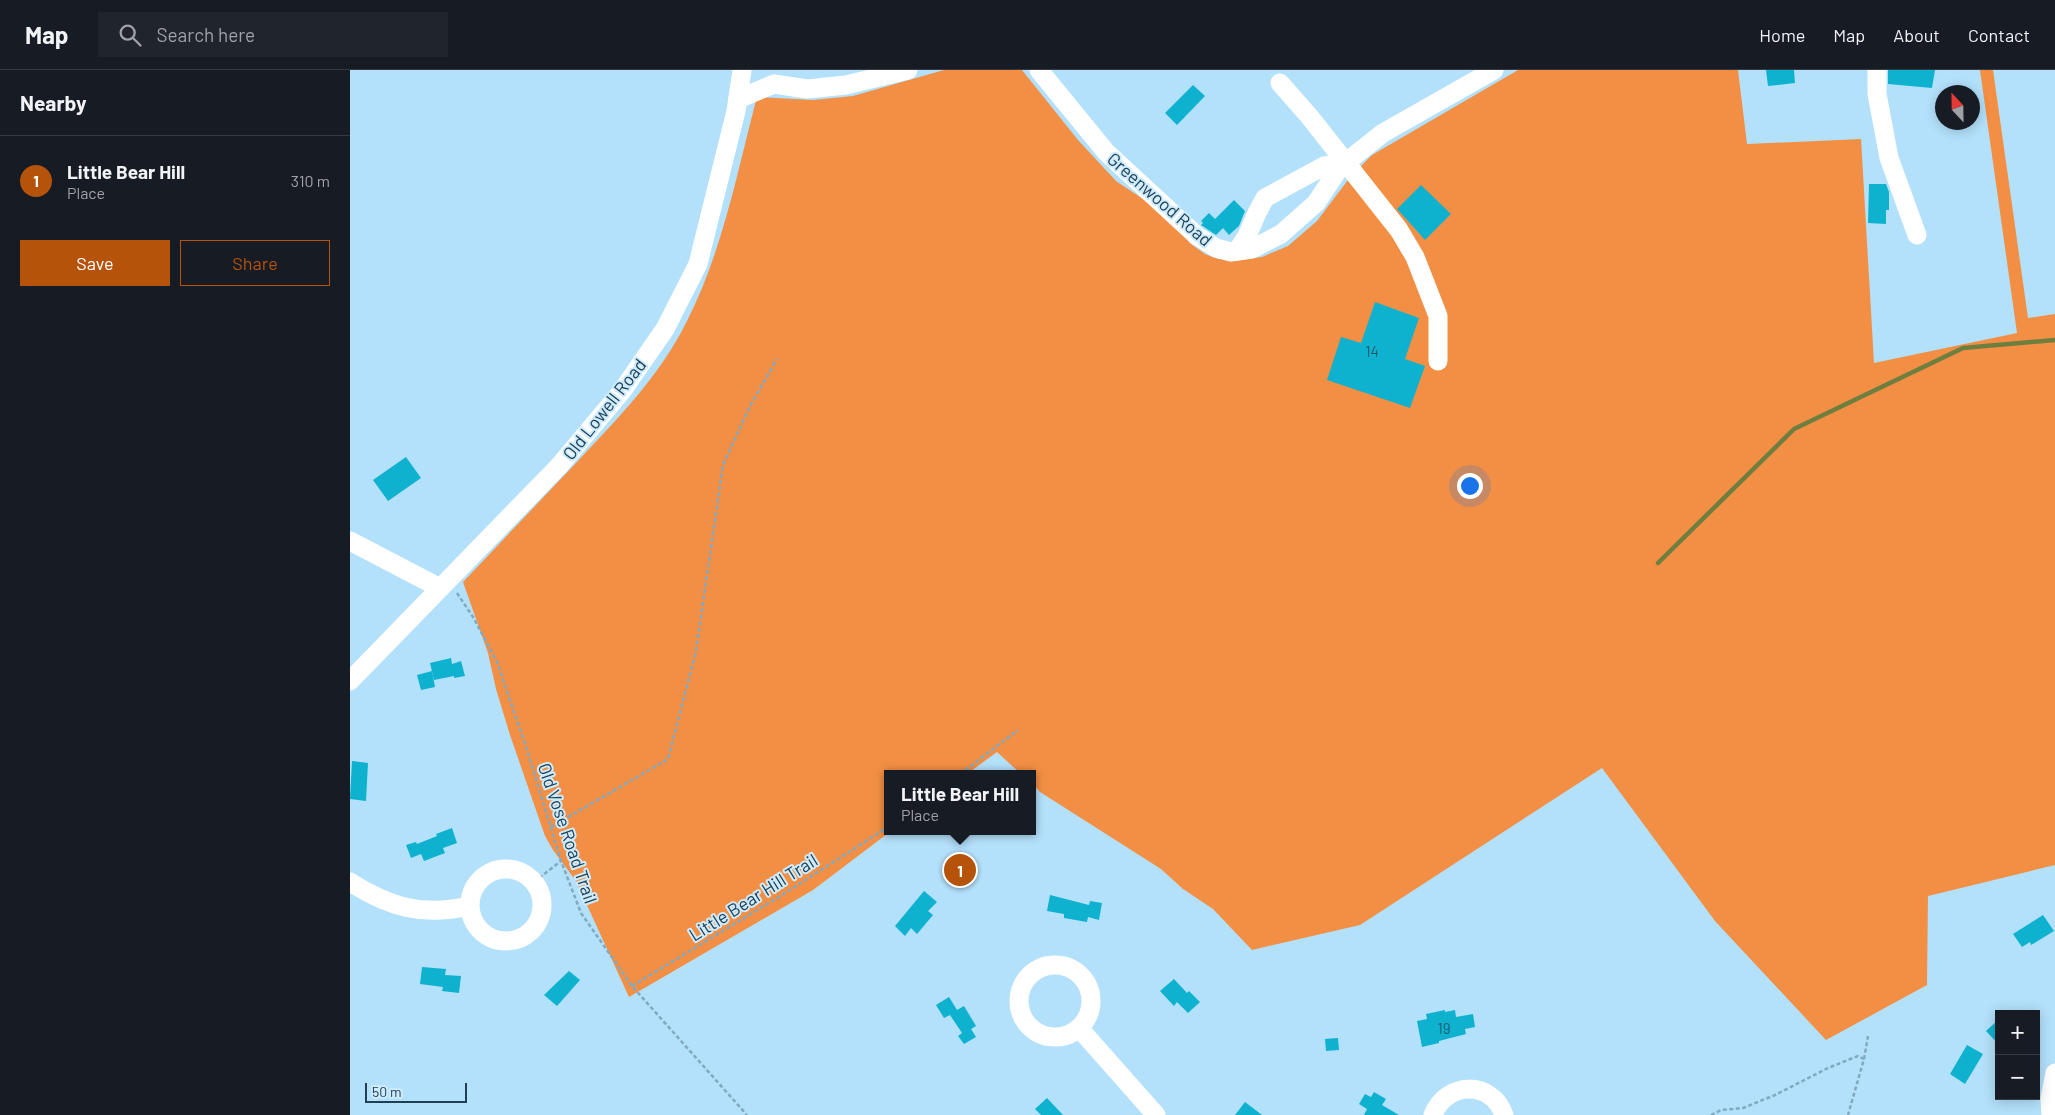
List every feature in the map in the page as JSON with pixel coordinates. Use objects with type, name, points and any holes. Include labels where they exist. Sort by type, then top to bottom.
[{"type":"street","name":"Old Lowell Road","points":[[350,681],[559,466],[622,391],[665,329],[698,264],[724,162],[738,99],[742,70]]},
{"type":"street","points":[[753,70],[762,79],[774,84],[807,90],[882,78],[908,70]]},
{"type":"street","name":"Greenwood Road","points":[[1039,70],[1106,152],[1197,236],[1216,248],[1231,252],[1252,249],[1281,234],[1316,203],[1340,166],[1384,133],[1494,70]]},
{"type":"street","points":[[1877,70],[1881,118],[1888,158],[1917,235]]},
{"type":"street","points":[[1280,83],[1309,116],[1399,230],[1415,257],[1438,316],[1438,361]]},
{"type":"street","points":[[738,99],[774,84]]},
{"type":"street","points":[[1237,251],[1247,236],[1265,198],[1324,166],[1345,163]]},
{"type":"street","points":[[350,540],[444,584]]},
{"type":"street","points":[[504,868],[526,874],[534,882],[542,899],[540,918],[534,928],[518,939],[500,941],[488,937],[478,929],[472,918],[469,906],[470,895],[475,885],[483,876],[493,870],[504,868]]},
{"type":"street","points":[[350,882],[368,893],[409,908],[446,912],[469,906]]},
{"type":"street","points":[[1079,1028],[1156,1115]]},
{"type":"street","points":[[2051,1115],[2050,1099],[2055,1073]]},
{"type":"street","points":[[1433,1115],[1439,1103],[1448,1095],[1459,1090],[1471,1088],[1483,1091],[1494,1098],[1502,1108],[1504,1115]]},
{"type":"path","points":[[551,828],[668,759],[696,651],[723,464],[749,408],[778,359]]},
{"type":"path","name":"Old Vose Road Trail","points":[[444,584],[473,617],[497,662],[527,750],[561,861],[581,913],[632,986],[746,1115]]},
{"type":"path","points":[[965,770],[1018,730]]},
{"type":"path","name":"Little Bear Hill Trail","points":[[632,986],[782,895],[884,830]]},
{"type":"path","points":[[534,882],[561,861]]},
{"type":"path","points":[[1848,1115],[1864,1060],[1868,1036]]},
{"type":"path","points":[[1711,1115],[1721,1110],[1743,1108],[1858,1056],[1864,1060]]},
{"type":"shaded area","points":[[944,70],[1022,70],[1078,140],[1116,181],[1149,203],[1168,219],[1191,244],[1205,254],[1218,259],[1240,260],[1262,257],[1288,246],[1317,221],[1351,176],[1372,155],[1518,70],[1738,70],[1747,144],[1861,139],[1874,363],[2017,333],[1980,70],[1993,70],[2028,318],[2055,314],[2055,865],[1928,896],[1927,985],[1826,1040],[1715,921],[1602,768],[1360,925],[1252,950],[1213,909],[1183,889],[1161,869],[1040,792],[1036,787],[1036,770],[1017,770],[997,752],[972,770],[884,770],[884,835],[886,835],[813,890],[629,997],[576,881],[545,836],[510,735],[496,689],[488,653],[463,582],[622,413],[651,378],[676,341],[700,294],[720,239],[757,97],[813,100],[853,96]]},
{"type":"building","points":[[1766,70],[1794,70],[1795,83],[1768,86]]},
{"type":"building","points":[[1888,70],[1935,70],[1932,88],[1888,84]]},
{"type":"building","points":[[1193,85],[1205,96],[1177,125],[1165,113]]},
{"type":"building","points":[[1869,184],[1886,184],[1889,192],[1889,210],[1886,210],[1886,224],[1868,223]]},
{"type":"building","points":[[1421,185],[1451,214],[1425,240],[1397,209]]},
{"type":"building","points":[[1234,200],[1245,211],[1239,226],[1229,235],[1223,228],[1216,235],[1201,225],[1203,223],[1201,221],[1209,213],[1215,219]]},
{"type":"building","points":[[1375,302],[1419,318],[1405,359],[1425,366],[1410,408],[1327,380],[1341,337],[1361,343]]},
{"type":"building","points":[[406,457],[421,478],[388,501],[373,480]]},
{"type":"building","points":[[451,658],[452,664],[461,661],[465,676],[434,680],[430,663]]},
{"type":"building","points":[[432,671],[435,687],[421,690],[417,675]]},
{"type":"building","points":[[352,761],[368,763],[366,801],[350,799]]},
{"type":"building","points":[[452,828],[457,843],[443,848],[445,853],[424,861],[421,854],[411,858],[406,845],[416,842],[417,844]]},
{"type":"building","points":[[924,891],[937,902],[928,911],[933,915],[917,934],[911,928],[905,936],[895,926]]},
{"type":"building","points":[[1050,895],[1089,905],[1090,901],[1102,903],[1099,920],[1088,917],[1087,922],[1064,918],[1064,914],[1047,911]]},
{"type":"building","points":[[2043,915],[2054,931],[2031,945],[2030,942],[2022,947],[2013,934]]},
{"type":"building","points":[[422,967],[446,969],[445,975],[461,976],[459,993],[442,991],[443,987],[420,984]]},
{"type":"building","points":[[569,971],[580,980],[557,1006],[544,995]]},
{"type":"building","points":[[1174,979],[1187,993],[1189,991],[1200,1002],[1188,1013],[1177,1002],[1174,1006],[1160,991]]},
{"type":"building","points":[[949,997],[957,1010],[964,1006],[976,1026],[971,1029],[976,1037],[964,1044],[958,1036],[962,1033],[950,1015],[944,1018],[936,1005]]},
{"type":"building","points":[[1445,1010],[1445,1012],[1455,1010],[1456,1017],[1473,1014],[1475,1027],[1465,1029],[1466,1034],[1422,1047],[1417,1021],[1427,1019],[1426,1014]]},
{"type":"building","points":[[1995,1023],[1995,1041],[1986,1031]]},
{"type":"building","points":[[1338,1038],[1339,1050],[1326,1051],[1325,1039]]},
{"type":"building","points":[[1967,1045],[1983,1054],[1965,1084],[1950,1074]]},
{"type":"building","points":[[1374,1092],[1386,1099],[1382,1105],[1399,1115],[1364,1115],[1367,1109],[1359,1104],[1365,1094],[1371,1097]]},
{"type":"building","points":[[1047,1098],[1063,1115],[1041,1115],[1035,1109]]},
{"type":"building","points":[[1245,1102],[1262,1115],[1235,1115]]},
{"type":"waterway","points":[[1658,563],[1794,429],[1963,348],[2055,340]]},
{"type":"place","name":"Little Bear Hill","points":[[960,870]]}]
